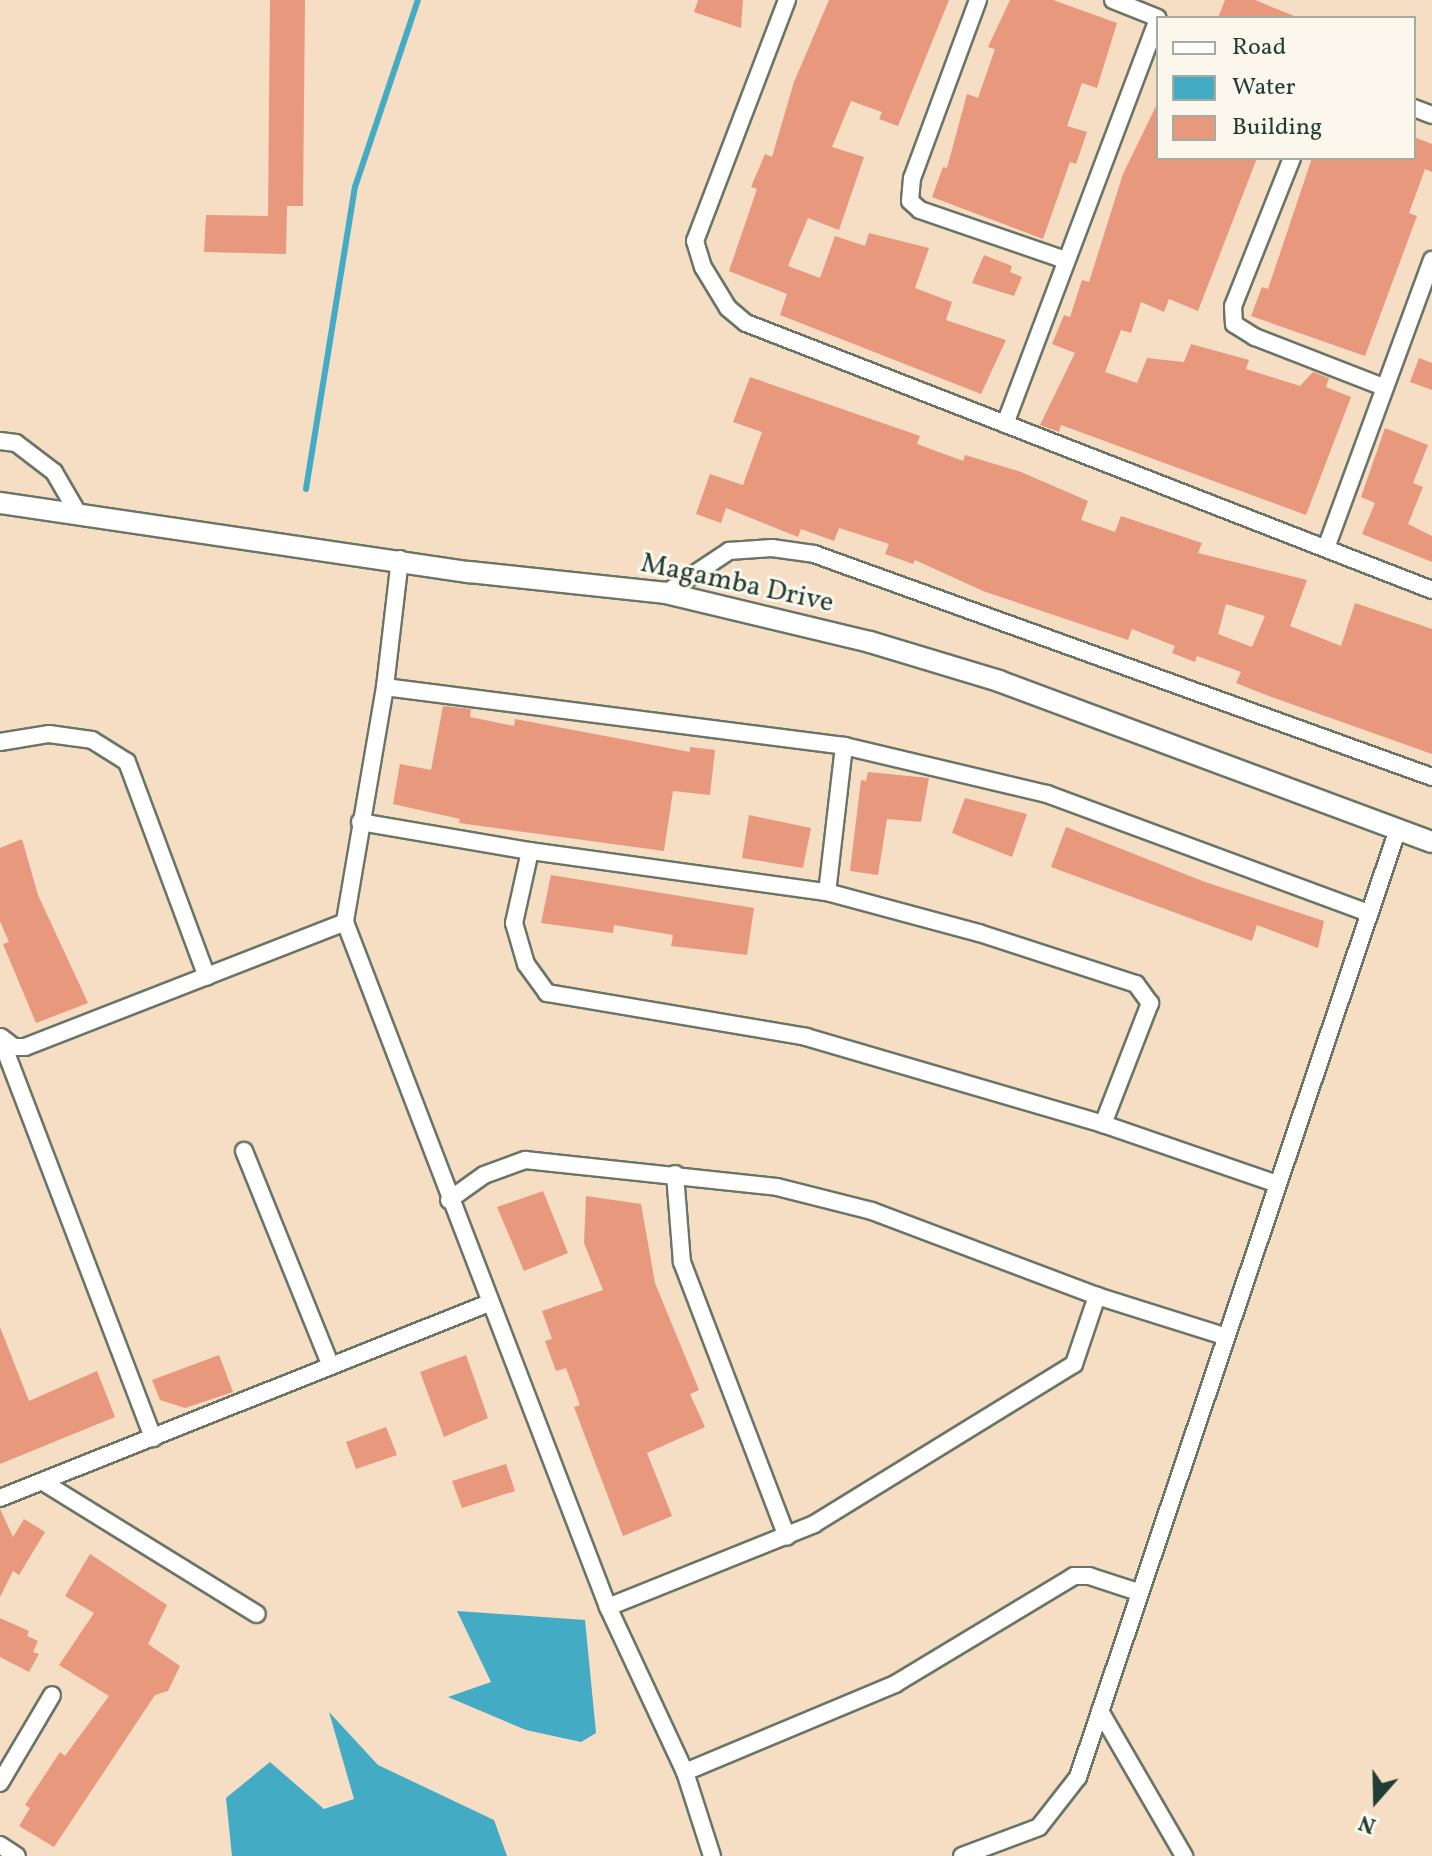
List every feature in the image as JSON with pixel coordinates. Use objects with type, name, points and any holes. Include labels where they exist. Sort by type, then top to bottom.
[{"type":"street","points":[[787,0],[695,241],[714,290],[746,323],[1432,590]]},
{"type":"street","points":[[978,0],[912,178],[910,201],[920,210],[1065,260]]},
{"type":"street","points":[[1113,0],[1156,18]]},
{"type":"street","points":[[1005,424],[1156,24]]},
{"type":"street","points":[[1291,160],[1233,306],[1234,324],[1242,332],[1383,387]]},
{"type":"street","points":[[1326,548],[1432,260]]},
{"type":"street","points":[[0,441],[16,443],[54,472],[79,515]]},
{"type":"street","name":"Magamba Drive","points":[[0,503],[400,559],[470,572],[666,593],[870,642],[999,681],[1432,842]]},
{"type":"street","points":[[666,593],[729,551],[772,548],[814,554],[1432,777]]},
{"type":"street","points":[[400,559],[385,687],[345,922],[449,1200],[608,1607],[685,1772],[712,1856]]},
{"type":"street","points":[[385,687],[844,746],[1047,794],[1368,913]]},
{"type":"street","points":[[0,742],[49,734],[92,740],[127,762],[207,977]]},
{"type":"street","points":[[827,892],[844,746]]},
{"type":"street","points":[[360,822],[530,851],[827,892],[979,933],[1142,988],[1150,1003],[1103,1124]]},
{"type":"street","points":[[962,1856],[1039,1827],[1078,1777],[1224,1336],[1398,829]]},
{"type":"street","points":[[530,851],[514,923],[526,964],[547,993],[806,1037],[1103,1124],[1277,1184]]},
{"type":"street","points":[[1,1038],[25,1047],[345,922]]},
{"type":"street","points":[[1,1038],[153,1438]]},
{"type":"street","points":[[244,1151],[331,1366]]},
{"type":"street","points":[[449,1200],[484,1175],[525,1160],[777,1187],[872,1211],[1097,1296],[1224,1336]]},
{"type":"street","points":[[675,1174],[682,1262],[787,1537]]},
{"type":"street","points":[[608,1607],[787,1537],[1074,1364],[1097,1296]]},
{"type":"street","points":[[0,1498],[489,1303]]},
{"type":"street","points":[[43,1482],[257,1614]]},
{"type":"street","points":[[685,1772],[895,1684],[1074,1576],[1089,1576],[1138,1592]]},
{"type":"street","points":[[0,1783],[52,1695]]},
{"type":"street","points":[[1100,1711],[1184,1856]]},
{"type":"street","points":[[0,1845],[17,1856]]},
{"type":"water","points":[[457,1611],[585,1620],[596,1733],[581,1742],[526,1730],[448,1697],[491,1682]]},
{"type":"water","points":[[329,1712],[378,1765],[494,1820],[507,1856],[232,1856],[226,1798],[270,1762],[324,1809],[354,1799]]},
{"type":"building","points":[[270,0],[305,0],[303,206],[287,206],[286,254],[204,252],[206,215],[268,216]]},
{"type":"building","points":[[698,0],[743,0],[741,28],[694,12]]},
{"type":"building","points":[[829,0],[949,0],[898,126],[879,119],[882,112],[851,101],[832,147],[864,157],[839,230],[808,218],[788,266],[820,278],[835,236],[865,246],[869,233],[929,248],[915,288],[952,302],[946,320],[1006,340],[981,394],[780,315],[787,294],[729,271],[757,189],[751,187],[765,154],[772,157],[794,82]]},
{"type":"building","points":[[1010,0],[1053,0],[1117,23],[1097,88],[1082,83],[1067,126],[1087,132],[1076,164],[1070,162],[1043,239],[932,197],[943,167],[947,168],[967,94],[978,98],[995,49],[988,47]]},
{"type":"building","points":[[1225,0],[1255,0],[1294,16],[1219,16]]},
{"type":"building","points":[[1156,106],[1156,160],[1256,160],[1198,311],[1169,299],[1164,312],[1141,302],[1131,333],[1121,330],[1105,372],[1137,383],[1147,358],[1184,362],[1191,344],[1249,360],[1246,369],[1300,386],[1313,372],[1329,378],[1326,387],[1351,397],[1306,515],[1061,425],[1059,432],[1040,425],[1075,353],[1052,344],[1064,315],[1070,317],[1082,280],[1089,282],[1123,174]]},
{"type":"building","points":[[1416,138],[1432,144],[1432,172],[1425,169],[1409,213],[1417,216],[1365,356],[1251,316],[1262,287],[1268,289],[1311,160],[1416,160]]},
{"type":"building","points":[[984,255],[1012,266],[1010,272],[1022,277],[1014,296],[972,283]]},
{"type":"building","points":[[1419,358],[1432,363],[1432,390],[1410,382]]},
{"type":"building","points":[[750,377],[920,436],[917,444],[963,461],[965,455],[1021,472],[1088,501],[1081,520],[1115,532],[1121,516],[1202,543],[1198,553],[1307,580],[1290,626],[1341,646],[1355,603],[1432,629],[1432,754],[1236,683],[1241,672],[1197,656],[1195,662],[1172,653],[1175,646],[1132,629],[1128,640],[983,591],[915,560],[913,564],[885,554],[889,544],[839,528],[834,541],[801,529],[798,537],[726,508],[721,523],[696,514],[710,474],[743,485],[762,432],[733,422]],"holes":[[[1226,604],[1265,616],[1252,647],[1218,634]]]},
{"type":"building","points":[[1385,428],[1428,445],[1413,483],[1423,487],[1408,524],[1432,536],[1432,562],[1362,534],[1375,503],[1361,497]]},
{"type":"building","points":[[443,706],[471,709],[470,717],[514,726],[515,719],[690,752],[690,747],[715,750],[710,795],[673,791],[664,851],[459,823],[460,819],[393,804],[400,764],[431,770]]},
{"type":"building","points":[[868,772],[929,778],[921,822],[887,819],[878,875],[850,871],[861,780],[866,781]]},
{"type":"building","points":[[965,798],[1027,814],[1012,857],[952,833]]},
{"type":"building","points":[[749,815],[811,828],[803,868],[742,858]]},
{"type":"building","points":[[1066,827],[1205,882],[1324,921],[1318,948],[1257,925],[1252,941],[1051,867]]},
{"type":"building","points":[[22,839],[38,895],[88,1003],[36,1023],[3,944],[9,942],[0,921],[0,848]]},
{"type":"building","points":[[551,875],[754,908],[747,955],[671,946],[673,935],[614,925],[613,933],[541,923]]},
{"type":"building","points":[[543,1191],[568,1253],[524,1271],[497,1207]]},
{"type":"building","points":[[586,1196],[641,1204],[655,1283],[699,1390],[690,1394],[705,1427],[647,1453],[672,1516],[623,1536],[574,1407],[580,1405],[566,1368],[556,1371],[545,1341],[552,1339],[542,1311],[603,1290],[584,1243]]},
{"type":"building","points":[[0,1327],[29,1401],[97,1371],[115,1417],[0,1464]]},
{"type":"building","points":[[219,1355],[233,1392],[185,1408],[160,1400],[152,1380]]},
{"type":"building","points":[[466,1355],[488,1418],[444,1437],[420,1372]]},
{"type":"building","points":[[386,1427],[397,1455],[356,1469],[346,1442]]},
{"type":"building","points":[[506,1464],[515,1491],[462,1508],[452,1481]]},
{"type":"building","points":[[0,1509],[13,1537],[24,1519],[45,1532],[19,1575],[13,1571],[0,1597]]},
{"type":"building","points":[[90,1554],[167,1605],[148,1644],[180,1666],[168,1691],[155,1695],[54,1847],[19,1826],[30,1808],[25,1805],[60,1752],[65,1756],[109,1696],[59,1665],[94,1613],[65,1596]]},
{"type":"building","points":[[0,1618],[29,1631],[27,1636],[38,1641],[33,1652],[39,1654],[29,1672],[0,1657]]},
{"type":"waterway","points":[[306,489],[355,187],[418,0]]}]
